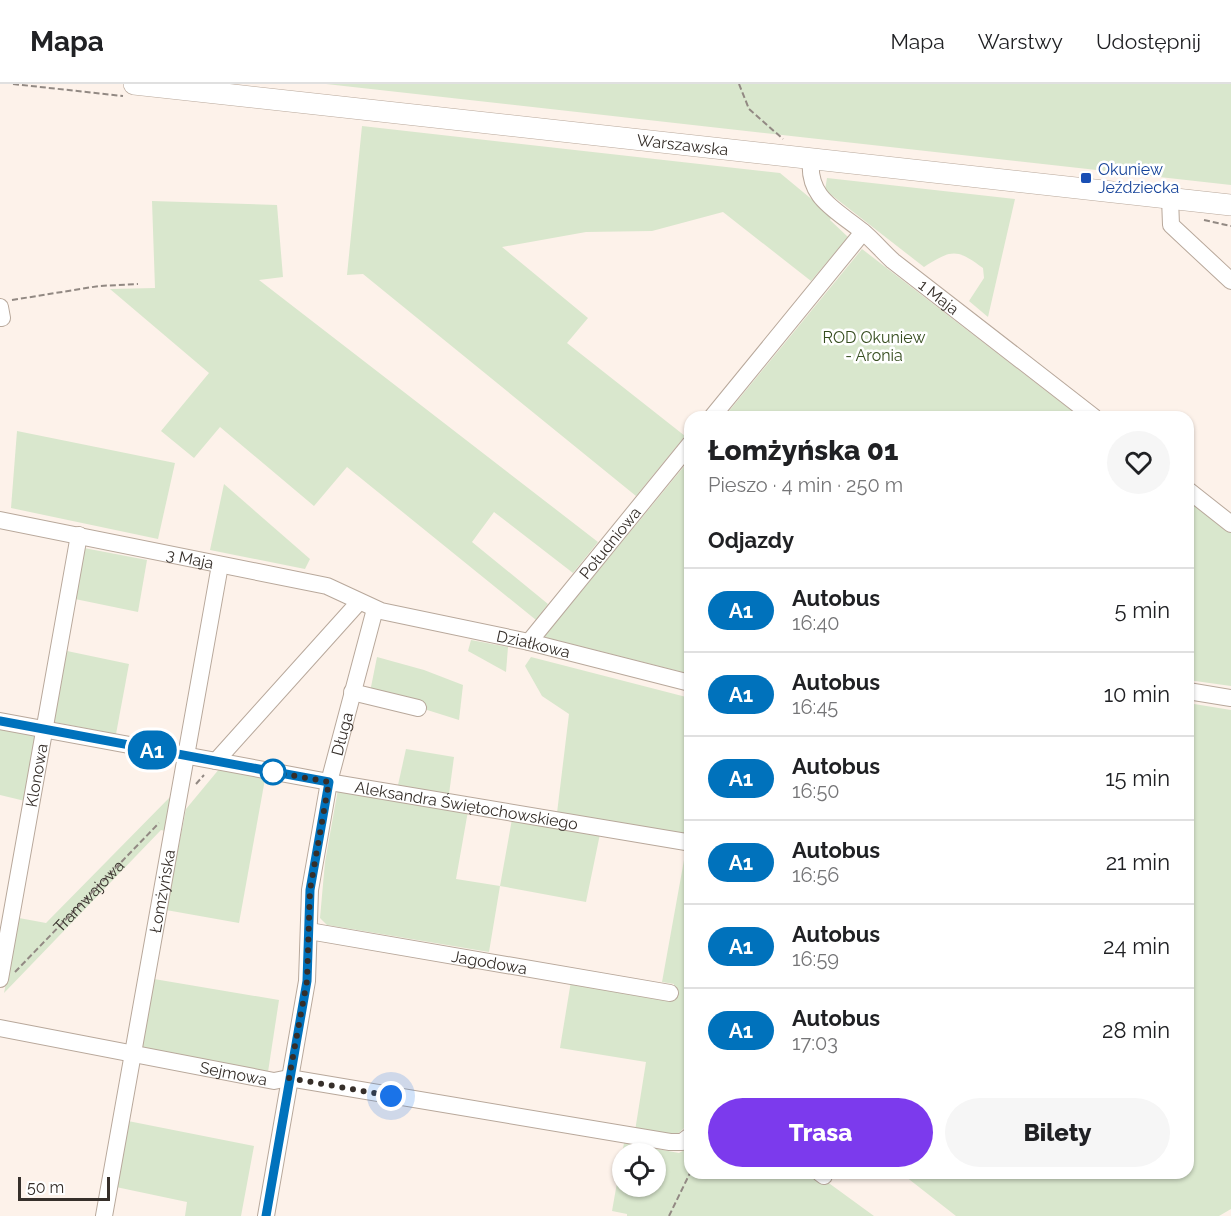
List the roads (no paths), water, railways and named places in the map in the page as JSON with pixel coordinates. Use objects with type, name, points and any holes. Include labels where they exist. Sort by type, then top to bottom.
[{"type":"main road","name":"Warszawska","points":[[134,84],[1231,205]]},
{"type":"street","name":"1 Maja","points":[[811,159],[811,180],[821,198],[863,232],[893,261],[1086,411]]},
{"type":"street","points":[[1170,198],[1171,225],[1231,281]]},
{"type":"street","points":[[717,411],[863,232]]},
{"type":"street","points":[[0,318],[2,318],[5,303]]},
{"type":"street","name":"Południowa","points":[[529,642],[684,451]]},
{"type":"street","points":[[1194,495],[1231,524]]},
{"type":"street","name":"3 Maja","points":[[0,520],[327,586],[375,609]]},
{"type":"street","name":"Klonowa","points":[[4,979],[79,536]]},
{"type":"street","name":"Łomżyńska","points":[[104,1216],[220,565]]},
{"type":"street","points":[[216,761],[358,602]]},
{"type":"street","name":"Działkowa","points":[[375,609],[529,642],[684,681]]},
{"type":"street","name":"Długa","points":[[268,1216],[289,1078],[307,981],[310,890],[329,782],[375,609]]},
{"type":"street","points":[[352,692],[418,708]]},
{"type":"street","points":[[1194,692],[1231,698]]},
{"type":"street","name":"Aleksandra Świętochowskiego","points":[[0,721],[329,782],[684,842]]},
{"type":"street","name":"Jagodowa","points":[[309,931],[670,993]]},
{"type":"street","name":"Sejmowa","points":[[0,1028],[134,1052],[274,1081],[289,1078],[684,1139]]},
{"type":"place","name":"Okuniew Jeździecka","points":[[1086,178]]},
{"type":"park label","name":"ROD Okuniew - Aronia","points":[[874,346]]}]
